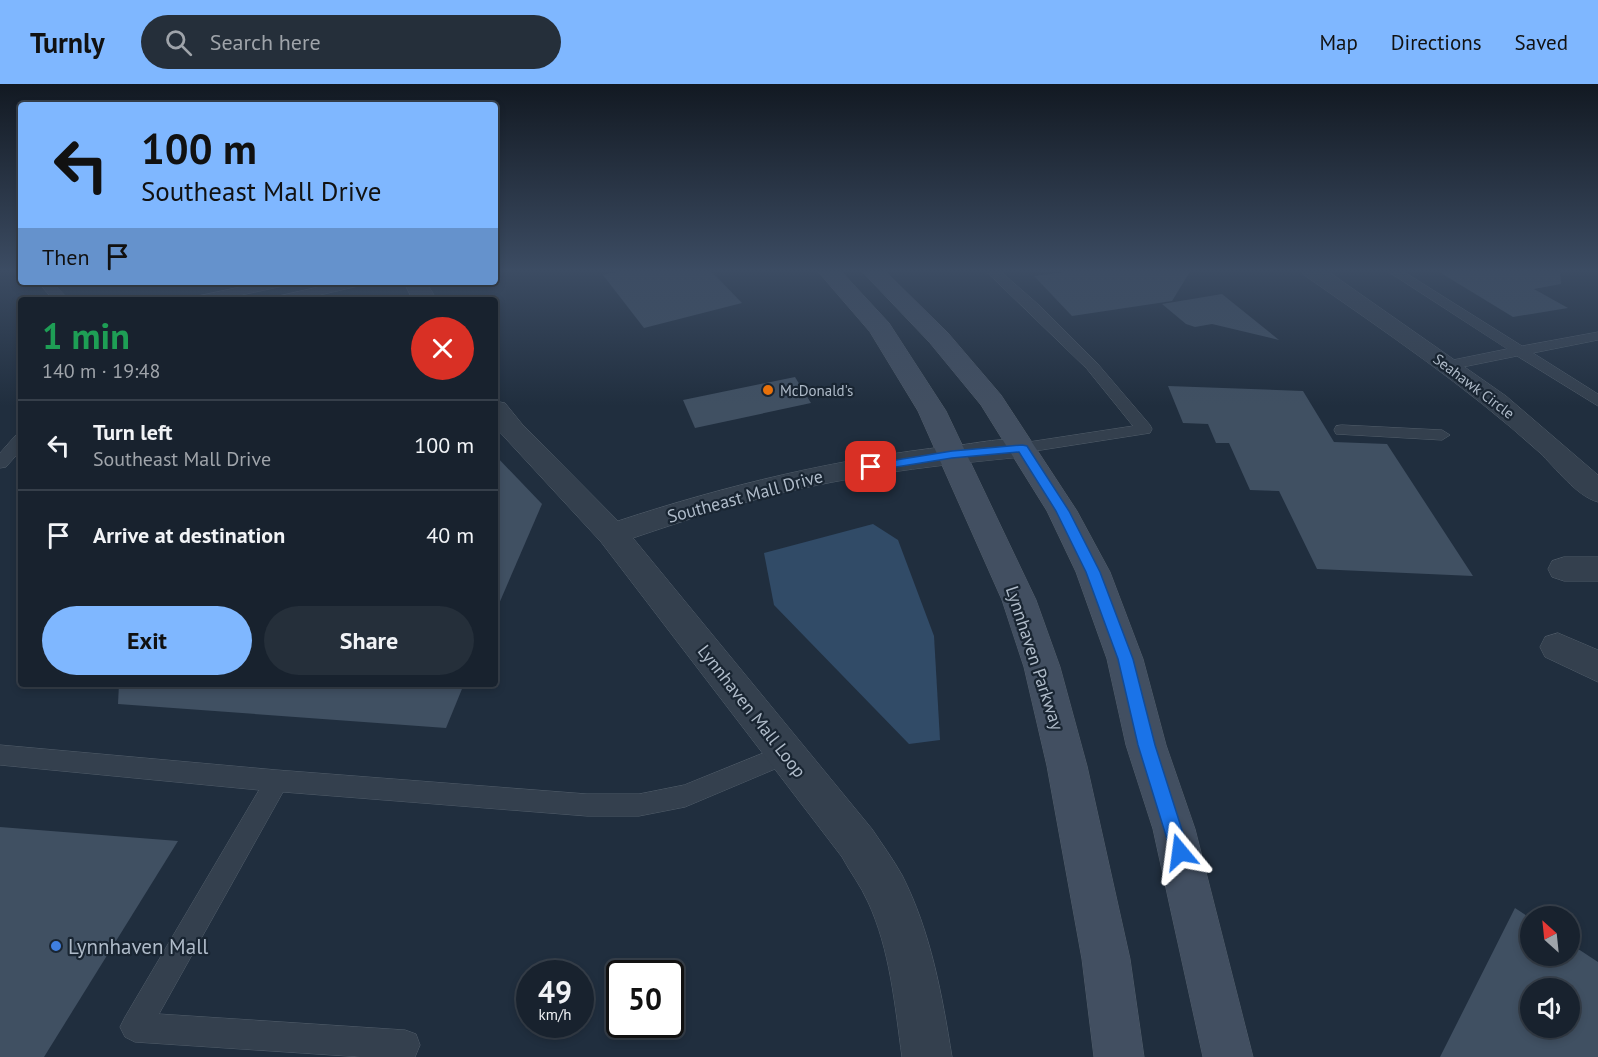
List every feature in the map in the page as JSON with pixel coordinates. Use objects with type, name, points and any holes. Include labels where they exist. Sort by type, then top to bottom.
[{"type":"main road","name":"Lynnhaven Parkway","points":[[869,315],[880,328],[932,411],[1019,600],[1042,667],[1072,789],[1106,959],[1119,1057]]},
{"type":"main road","points":[[917,315],[992,401],[1062,511],[1093,572],[1125,659],[1146,745],[1174,829],[1192,897],[1228,1057]]},
{"type":"street","name":"Seahawk Circle","points":[[1377,315],[1478,386],[1567,461],[1598,492]]},
{"type":"street","name":"Lynnhaven Mall Loop","points":[[498,413],[612,534],[857,843],[887,894],[909,954],[916,980],[927,1057]]},
{"type":"street","name":"Southeast Mall Drive","points":[[612,534],[701,505],[776,485],[952,455],[1022,448]]},
{"type":"street","points":[[1564,569],[1598,569]]},
{"type":"street","points":[[1558,647],[1598,668]]},
{"type":"lane","points":[[1022,448],[1144,429],[1092,366],[1041,315]]},
{"type":"lane","points":[[1463,315],[1598,401]]},
{"type":"lane","points":[[1448,365],[1598,336]]},
{"type":"lane","points":[[1342,430],[1442,435]]},
{"type":"lane","points":[[0,463],[18,443]]},
{"type":"lane","points":[[0,755],[277,781],[587,805],[639,805],[685,796],[786,754]]},
{"type":"lane","points":[[277,781],[135,1027],[405,1045],[400,1057]]},
{"type":"water","points":[[873,524],[898,540],[934,636],[940,740],[909,744],[774,605],[764,553]]},
{"type":"building","points":[[634,315],[693,315],[644,328]]},
{"type":"building","points":[[1176,315],[1249,315],[1279,340],[1212,324],[1195,327],[1186,324]]},
{"type":"building","name":"McDonald's","points":[[795,377],[811,403],[695,428],[683,400]]},
{"type":"building","points":[[1168,386],[1303,391],[1334,442],[1387,444],[1473,576],[1317,569],[1279,491],[1250,490],[1229,443],[1216,443],[1208,424],[1183,423]]},
{"type":"building","points":[[498,458],[542,504],[498,606]]},
{"type":"building","points":[[119,687],[463,687],[446,728],[118,704]]},
{"type":"building","name":"Lynnhaven Mall","points":[[0,827],[178,841],[44,1057],[0,1057]]},
{"type":"building","points":[[1515,908],[1520,911],[1520,966],[1580,966],[1580,950],[1598,962],[1598,1057],[1440,1057]]},
{"type":"place","name":"McDonald's","points":[[768,390]]},
{"type":"place","name":"Lynnhaven Mall","points":[[56,946]]},
{"type":"route","points":[[871,467],[1022,448],[1062,511],[1093,572],[1125,659],[1146,745],[1180,852]]}]
